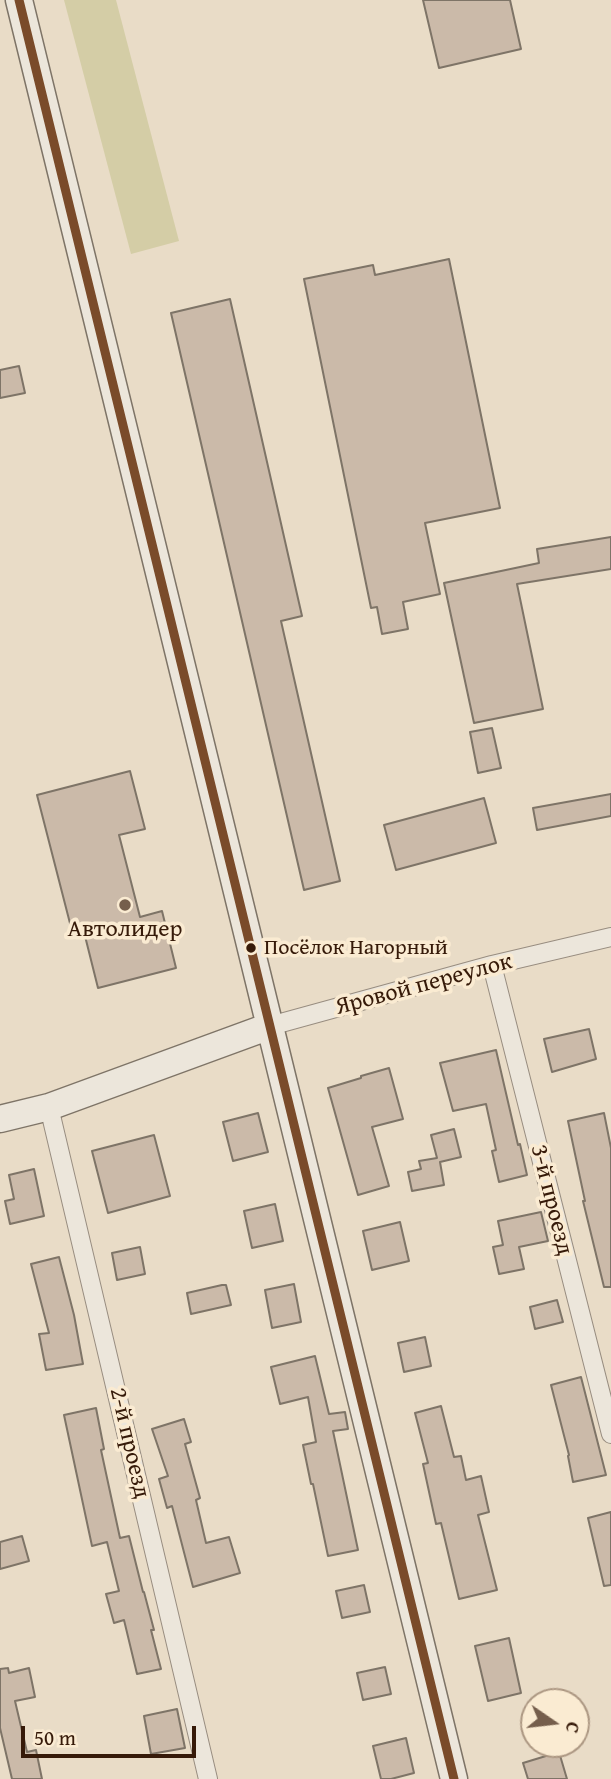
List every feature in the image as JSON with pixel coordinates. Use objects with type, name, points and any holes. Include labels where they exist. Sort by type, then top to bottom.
[{"type":"main road","points":[[19,0],[453,1779]]},
{"type":"main road","name":"Яровой переулок","points":[[0,1119],[49,1107],[271,1026]]},
{"type":"street","name":"Яровой переулок","points":[[271,1026],[492,965],[611,937]]},
{"type":"street","name":"3-й проезд","points":[[492,965],[611,1434]]},
{"type":"street","name":"2-й проезд","points":[[49,1107],[208,1779]]},
{"type":"shaded area","points":[[64,0],[116,0],[179,241],[131,254]]},
{"type":"building","points":[[423,0],[510,0],[521,49],[439,68]]},
{"type":"building","points":[[449,259],[500,508],[425,523],[440,594],[403,602],[408,629],[382,634],[377,607],[371,608],[304,279],[373,265],[375,275]]},
{"type":"building","points":[[230,299],[302,616],[281,621],[340,881],[304,890],[171,313]]},
{"type":"building","points":[[19,366],[25,393],[0,398],[0,370]]},
{"type":"building","points":[[611,537],[611,569],[517,584],[543,709],[474,723],[444,583],[539,563],[537,549]]},
{"type":"building","points":[[492,728],[501,768],[478,773],[470,732]]},
{"type":"building","points":[[130,771],[145,829],[119,835],[140,917],[162,911],[176,968],[98,988],[84,932],[73,935],[37,795]]},
{"type":"building","points":[[611,794],[611,816],[537,830],[533,808]]},
{"type":"building","points":[[484,798],[496,843],[396,870],[384,825]]},
{"type":"building","points":[[589,1029],[596,1059],[552,1072],[544,1039]]},
{"type":"building","points":[[496,1050],[527,1175],[499,1182],[492,1151],[496,1150],[486,1104],[453,1111],[440,1063]]},
{"type":"building","points":[[389,1068],[403,1119],[372,1127],[389,1186],[358,1195],[328,1088]]},
{"type":"building","points":[[258,1113],[268,1152],[233,1161],[223,1122]]},
{"type":"building","points":[[604,1113],[611,1148],[611,1287],[604,1287],[583,1201],[568,1121]]},
{"type":"building","points":[[454,1129],[461,1157],[440,1162],[444,1185],[412,1191],[408,1172],[421,1169],[419,1161],[437,1158],[431,1135]]},
{"type":"building","points":[[154,1135],[170,1196],[108,1213],[92,1151]]},
{"type":"building","points":[[34,1169],[44,1216],[10,1224],[5,1201],[14,1199],[9,1175]]},
{"type":"building","points":[[275,1204],[283,1241],[252,1248],[244,1211]]},
{"type":"building","points":[[541,1212],[548,1241],[519,1247],[524,1269],[499,1274],[493,1247],[503,1245],[498,1221]]},
{"type":"building","points":[[400,1222],[409,1261],[372,1270],[363,1231]]},
{"type":"building","points":[[140,1247],[145,1274],[117,1280],[112,1253]]},
{"type":"building","points":[[59,1257],[83,1364],[46,1370],[39,1334],[49,1333],[31,1264]]},
{"type":"building","points":[[294,1284],[301,1322],[272,1328],[265,1290]]},
{"type":"building","points":[[226,1285],[231,1305],[191,1314],[187,1293]]},
{"type":"building","points":[[557,1300],[563,1322],[535,1329],[530,1307]]},
{"type":"building","points":[[425,1337],[431,1366],[404,1372],[398,1343]]},
{"type":"building","points":[[315,1356],[329,1414],[345,1412],[348,1429],[333,1431],[358,1550],[328,1556],[303,1445],[316,1442],[308,1397],[280,1404],[271,1367]]},
{"type":"building","points":[[581,1377],[606,1475],[573,1482],[551,1385]]},
{"type":"building","points":[[441,1406],[454,1457],[461,1456],[466,1480],[481,1476],[489,1512],[478,1515],[497,1590],[459,1599],[441,1523],[436,1524],[423,1464],[428,1463],[415,1413]]},
{"type":"building","points":[[96,1408],[104,1449],[101,1450],[120,1538],[129,1536],[154,1630],[151,1630],[161,1669],[137,1674],[124,1620],[114,1623],[106,1594],[119,1591],[107,1542],[92,1546],[64,1415]]},
{"type":"building","points":[[184,1419],[191,1442],[185,1444],[200,1498],[196,1500],[206,1543],[229,1537],[240,1573],[193,1587],[172,1506],[167,1508],[159,1479],[168,1476],[152,1429]]},
{"type":"building","points":[[611,1512],[611,1585],[604,1586],[588,1518]]},
{"type":"building","points":[[22,1536],[29,1561],[0,1569],[0,1542]]},
{"type":"building","points":[[364,1585],[370,1612],[342,1618],[336,1591]]},
{"type":"building","points":[[509,1638],[520,1693],[488,1701],[475,1646]]},
{"type":"building","points":[[385,1667],[391,1694],[363,1700],[357,1673]]},
{"type":"building","points":[[8,1668],[9,1673],[29,1668],[35,1697],[15,1701],[27,1752],[36,1750],[42,1779],[12,1779],[0,1728],[0,1669]]},
{"type":"building","points":[[177,1709],[185,1748],[151,1754],[144,1716]]},
{"type":"building","points":[[406,1738],[414,1773],[381,1779],[373,1746]]},
{"type":"building","points":[[539,1758],[561,1758],[567,1779],[528,1779],[523,1763]]},
{"type":"transit line","points":[[19,0],[454,1779]]},
{"type":"place","name":"Автолидер","points":[[125,905]]},
{"type":"place","name":"Посёлок Нагорный","points":[[251,948]]}]
